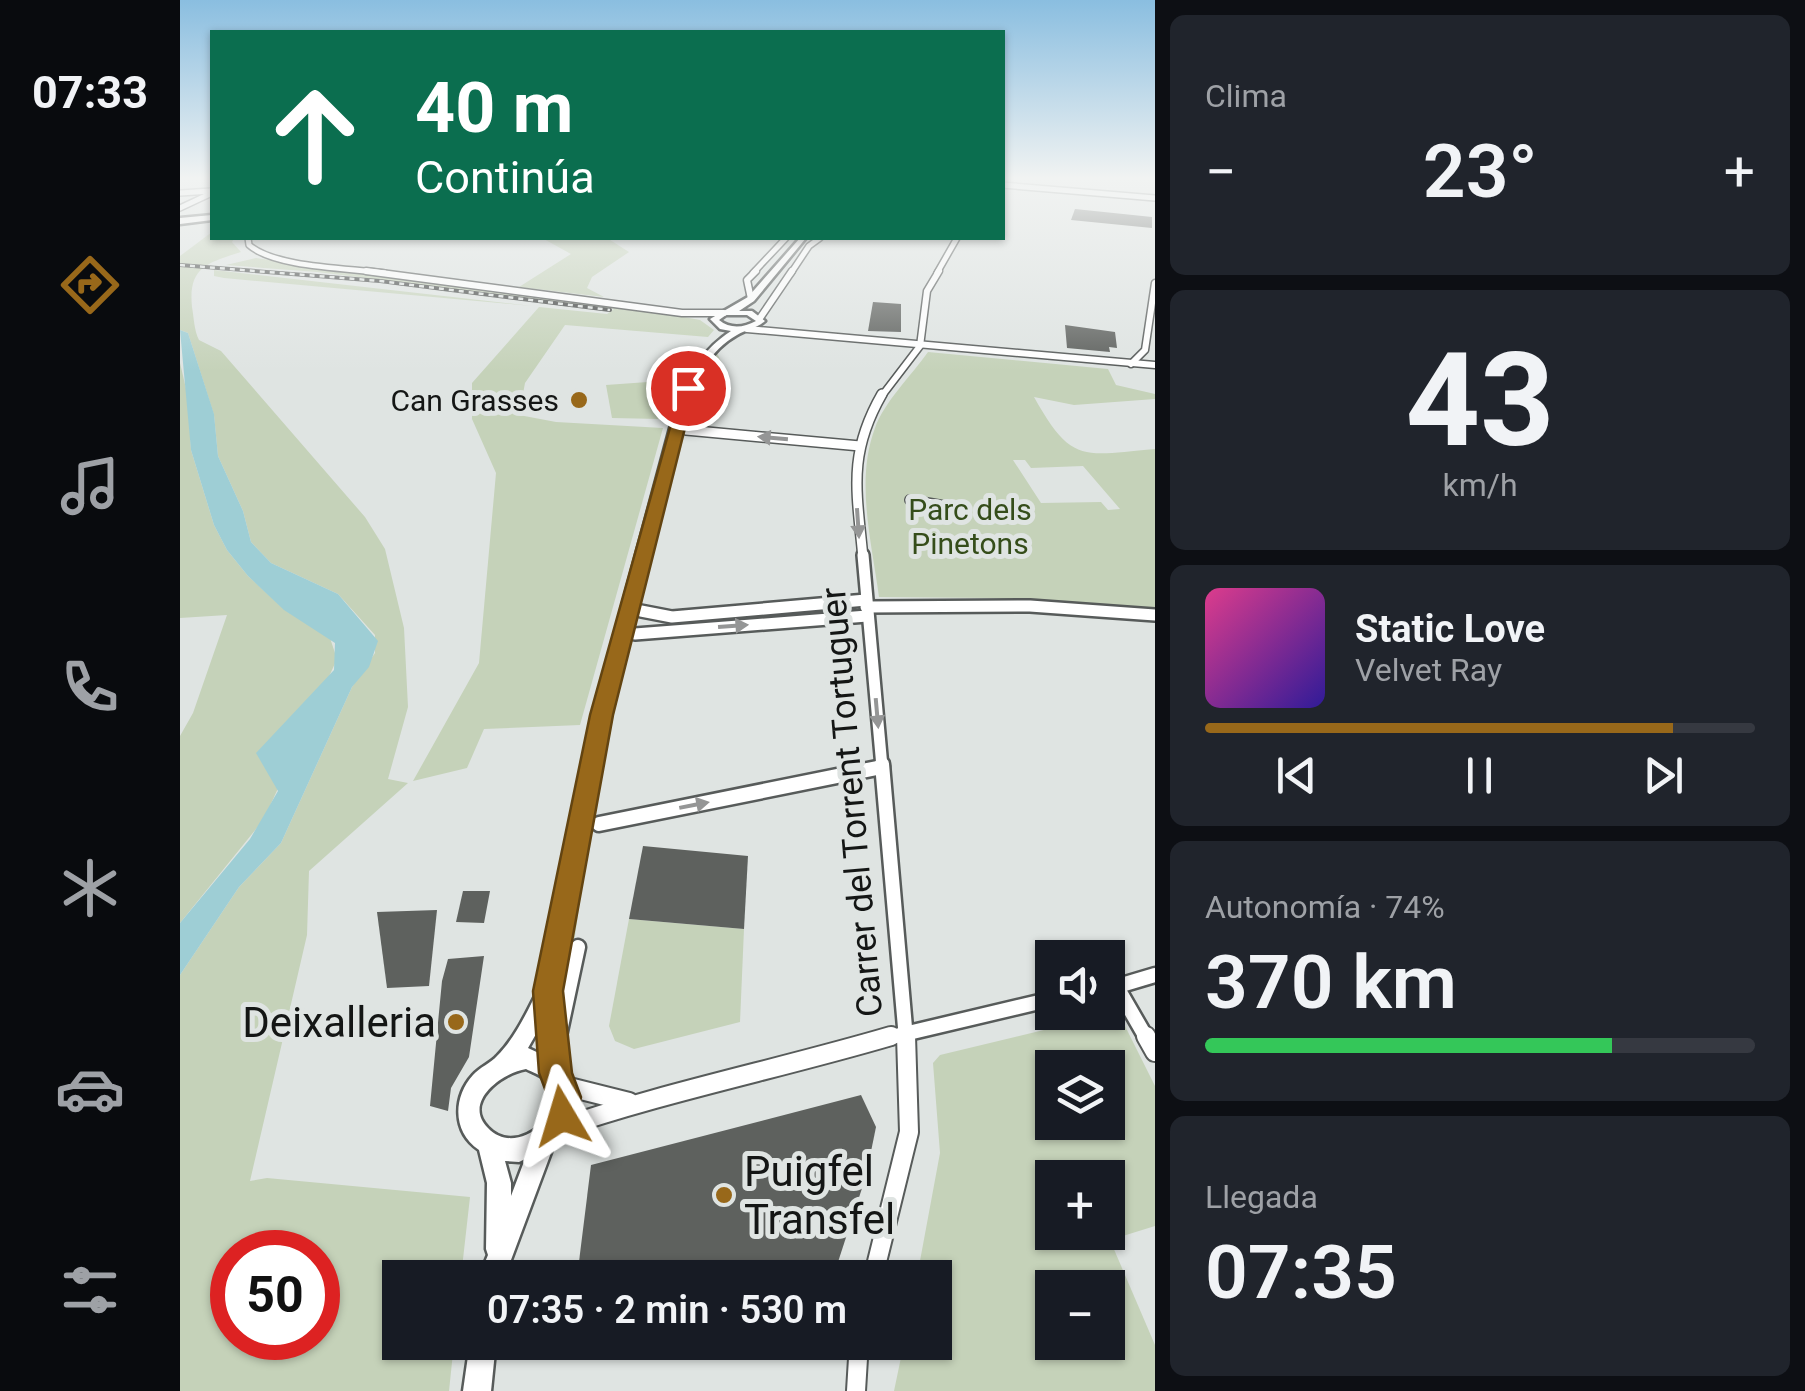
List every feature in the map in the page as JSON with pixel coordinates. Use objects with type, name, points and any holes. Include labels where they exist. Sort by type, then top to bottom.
[{"type":"main road","points":[[718,343],[715,317],[751,300],[799,242]]},
{"type":"main road","points":[[549,1134],[515,1151],[490,1145],[476,1133],[470,1119],[470,1098],[483,1076],[506,1061],[548,991],[602,715],[676,425],[688,388],[718,343],[758,325],[751,300]]},
{"type":"main road","points":[[728,312],[759,318]]},
{"type":"main road","points":[[717,324],[744,329]]},
{"type":"main road","points":[[500,1260],[549,1134],[564,1106],[548,991]]},
{"type":"main road","points":[[506,1061],[527,1058],[558,1073]]},
{"type":"main road","points":[[490,1145],[501,1210],[496,1260]]},
{"type":"main road","points":[[477,1391],[481,1360]]},
{"type":"street","points":[[249,242],[258,253],[280,259],[682,313],[728,312]]},
{"type":"street","points":[[751,300],[748,280],[782,242]]},
{"type":"street","points":[[800,333],[759,318],[815,242]]},
{"type":"street","points":[[920,346],[927,290],[955,242]]},
{"type":"street","points":[[1131,364],[1145,350],[1155,283]]},
{"type":"street","points":[[682,313],[717,324]]},
{"type":"street","points":[[744,329],[1131,364],[1155,361]]},
{"type":"street","points":[[894,343],[920,336]]},
{"type":"street","name":"Carrer del Torrent Tortuguer","points":[[877,1260],[909,1132],[906,1032],[854,469],[865,424],[889,382],[920,346]]},
{"type":"street","points":[[1145,350],[1155,361]]},
{"type":"street","points":[[686,430],[860,446]]},
{"type":"street","points":[[910,500],[950,507]]},
{"type":"street","points":[[641,611],[672,616],[1030,606],[1155,615]]},
{"type":"street","points":[[636,634],[866,608]]},
{"type":"street","points":[[599,824],[882,767]]},
{"type":"street","points":[[578,947],[558,1073],[581,1093],[633,1103]]},
{"type":"street","points":[[1125,984],[1155,975]]},
{"type":"street","points":[[549,1134],[633,1103],[774,1070],[906,1032],[1035,1004]]},
{"type":"street","points":[[1125,1007],[1155,1052]]},
{"type":"street","points":[[856,1391],[858,1360]]},
{"type":"green space","points":[[199,242],[232,242],[241,252],[202,269],[193,283],[192,307],[199,340],[221,351],[365,517],[385,549],[404,628],[408,707],[388,779],[408,783],[309,871],[307,935],[250,1181],[267,1178],[470,1197],[463,1260],[382,1260],[382,1360],[452,1360],[449,1391],[180,1391],[180,975],[239,887],[281,843],[352,687],[375,653],[375,635],[338,594],[271,563],[251,542],[243,511],[218,456],[214,415],[188,333],[180,330],[180,256]]},
{"type":"green space","points":[[549,242],[613,242],[629,252],[592,277],[587,288],[604,297],[519,287],[571,254]]},
{"type":"green space","points":[[256,258],[684,317],[700,320],[714,330],[708,337],[565,325],[525,383],[519,415],[556,422],[663,428],[580,725],[484,729],[467,768],[413,781],[479,663],[496,473],[472,419],[472,383],[539,307],[607,314],[614,309],[317,272],[226,265]]},
{"type":"green space","points":[[214,270],[532,306],[224,278],[214,276]]},
{"type":"green space","name":"Parc dels Pinetons","points":[[928,352],[1108,369],[1116,385],[1155,394],[1155,399],[1074,405],[1034,397],[1059,435],[1082,451],[1155,449],[1155,609],[993,598],[879,597],[867,512],[869,448],[885,408]],"holes":[[[1013,460],[1025,460],[1031,468],[1083,466],[1120,509],[1108,510],[1101,502],[1041,503]]]},
{"type":"green space","points":[[717,353],[724,368],[691,407],[682,429],[627,649],[587,852],[573,950],[567,951],[615,691],[682,422],[695,387]]},
{"type":"green space","points":[[180,363],[188,397],[191,450],[214,525],[227,550],[284,609],[330,638],[337,659],[264,819],[180,923],[180,736],[193,713],[227,615],[180,618]]},
{"type":"green space","points":[[676,380],[660,419],[612,418],[606,385]]},
{"type":"green space","points":[[629,919],[744,929],[740,1022],[634,1049],[615,1041],[609,1026]]},
{"type":"green space","points":[[1125,1026],[1155,1086],[1155,1226],[1125,1235],[1125,1160],[1035,1160],[1035,1250],[1114,1250],[1123,1270],[1035,1270],[1035,1360],[1125,1360],[1125,1275],[1155,1345],[1155,1391],[894,1391],[900,1360],[952,1360],[952,1260],[920,1260],[940,1153],[933,1063],[940,1055],[1043,1030],[1125,1030]]},
{"type":"water","points":[[180,330],[188,333],[214,414],[218,456],[243,511],[251,542],[271,563],[338,594],[378,641],[369,667],[352,687],[281,843],[239,887],[180,975],[180,923],[250,839],[278,791],[256,753],[334,670],[335,643],[284,610],[248,576],[227,550],[214,525],[191,450]]},
{"type":"building","points":[[873,302],[901,304],[901,332],[868,331]]},
{"type":"building","points":[[1065,325],[1115,332],[1117,348],[1109,347],[1110,352],[1067,348]]},
{"type":"building","points":[[643,846],[748,856],[744,929],[629,919]]},
{"type":"building","points":[[463,891],[490,891],[484,923],[456,922]]},
{"type":"building","points":[[437,910],[429,986],[387,988],[377,912]]},
{"type":"building","points":[[484,956],[469,1057],[451,1088],[448,1111],[430,1106],[442,981],[448,959]]},
{"type":"building","name":"Puigfel Transfel","points":[[861,1095],[876,1127],[866,1176],[839,1260],[579,1260],[591,1165]]},
{"type":"railway","points":[[180,265],[380,281],[610,310]]},
{"type":"place","name":"Can Grasses","points":[[579,400]]},
{"type":"place","name":"Deixalleria","points":[[456,1022]]},
{"type":"place","name":"Puigfel Transfel","points":[[724,1195]]},
{"type":"route","points":[[562,1116],[564,1097],[556,1073],[548,991],[602,715],[688,388]]}]
